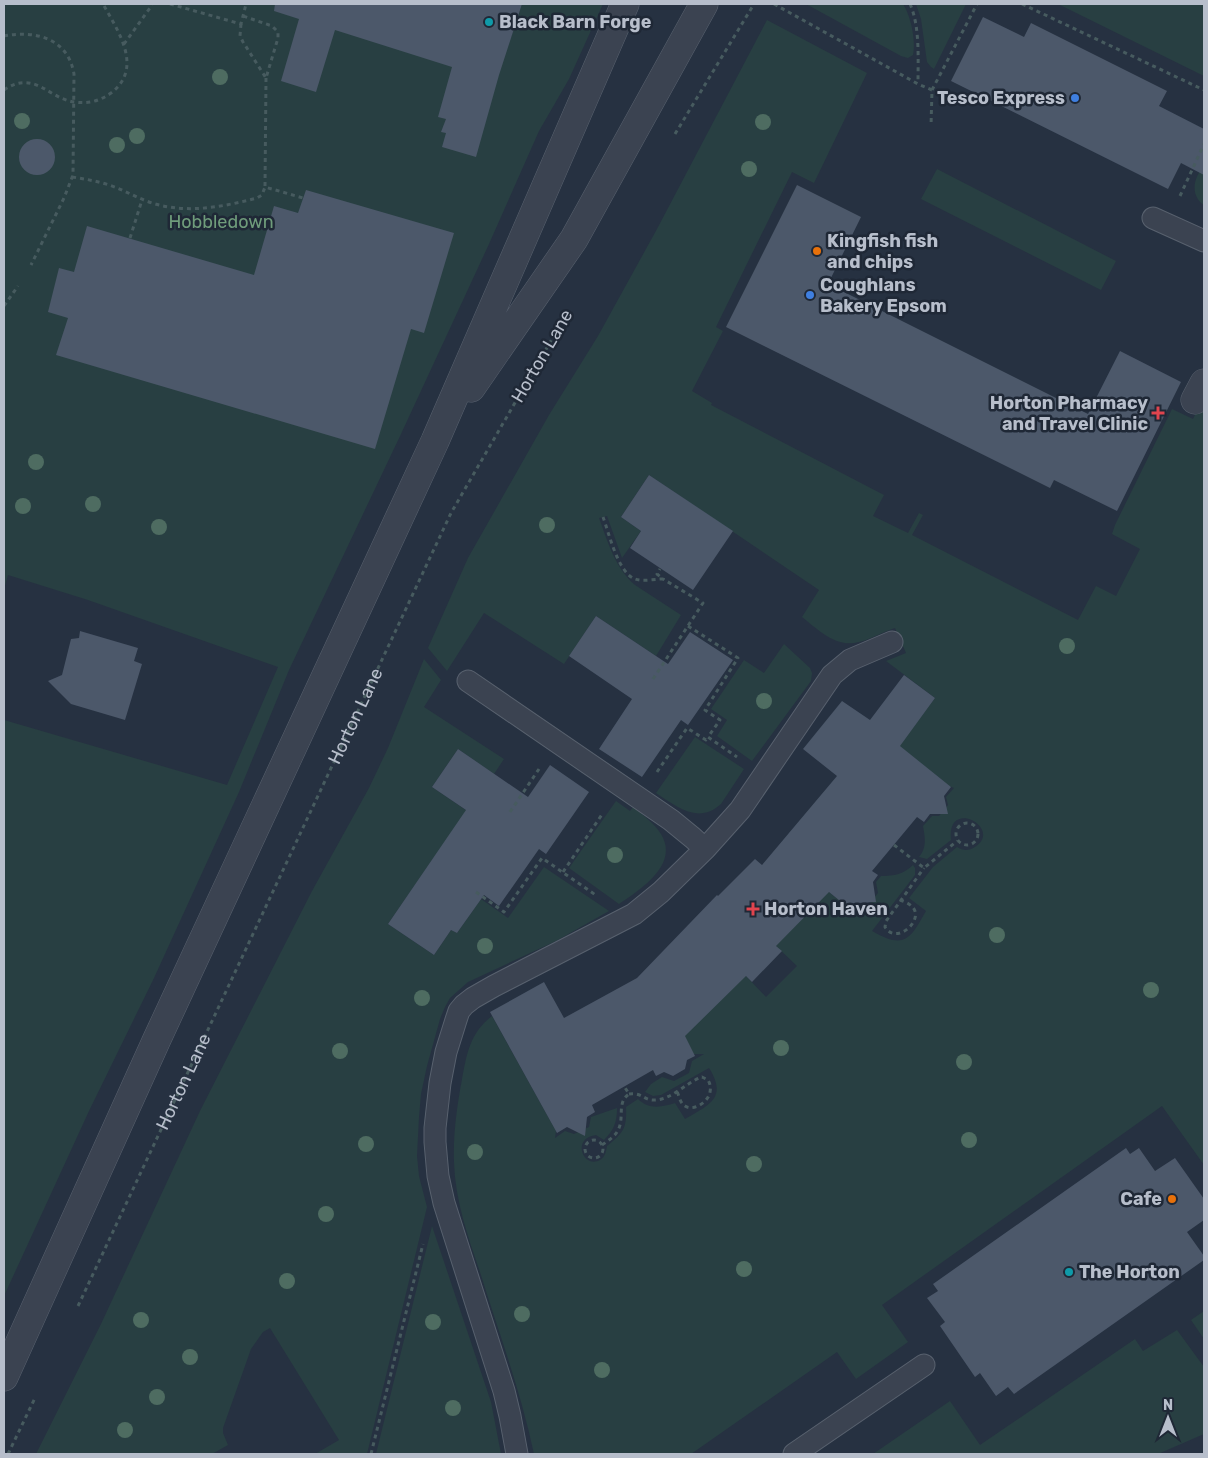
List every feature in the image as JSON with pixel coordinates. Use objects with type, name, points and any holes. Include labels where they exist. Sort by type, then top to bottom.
[{"type":"street","name":"Horton Lane","points":[[4,1377],[157,1039],[435,441],[625,4]]},
{"type":"street","name":"Horton Lane","points":[[435,441],[574,239],[704,4]]},
{"type":"lane","points":[[1160,221],[1204,241]]},
{"type":"lane","points":[[517,1454],[504,1391],[448,1217],[438,1176],[435,1128],[440,1083],[451,1034],[460,1011],[473,998],[634,914],[661,892],[705,849],[735,815],[832,675],[850,660],[892,642]]},
{"type":"lane","points":[[468,681],[671,820],[705,849]]},
{"type":"lane","points":[[794,1454],[924,1365]]},
{"type":"path","points":[[4,90],[14,85],[30,83],[65,100],[90,102],[106,96],[119,85],[123,79],[128,59],[115,26],[103,4]]},
{"type":"path","points":[[170,4],[241,24]]},
{"type":"path","points":[[246,4],[240,36],[266,78]]},
{"type":"path","points":[[672,139],[754,4]]},
{"type":"path","points":[[774,4],[932,90]]},
{"type":"path","points":[[910,4],[916,24],[918,84]]},
{"type":"path","points":[[931,126],[932,90],[977,4]]},
{"type":"path","points":[[1022,4],[1204,90]]},
{"type":"path","points":[[123,44],[152,5]]},
{"type":"path","points":[[72,177],[107,184],[142,200],[187,210],[207,209],[257,198],[262,195],[266,187],[266,78],[278,38],[278,32],[272,26],[243,16]]},
{"type":"path","points":[[4,36],[24,34],[47,38],[57,44],[69,58],[72,66],[74,102],[72,177],[64,198],[31,265]]},
{"type":"path","points":[[1160,221],[1204,144]]},
{"type":"path","points":[[266,187],[303,198]]},
{"type":"path","points":[[130,238],[142,200]]},
{"type":"path","points":[[4,306],[18,286]]},
{"type":"path","name":"Horton Lane","points":[[76,1311],[451,513],[560,325]]},
{"type":"path","points":[[603,517],[619,560],[627,573],[635,579],[641,580],[663,578]]},
{"type":"path","points":[[653,679],[703,603],[657,574],[660,569]]},
{"type":"path","points":[[562,872],[687,728],[706,740],[720,720],[705,710],[738,658],[688,626]]},
{"type":"path","points":[[708,728],[712,731]]},
{"type":"path","points":[[708,737],[764,775]]},
{"type":"path","points":[[510,812],[558,742]]},
{"type":"path","points":[[969,823],[976,826],[978,838],[972,845],[962,845],[957,840],[956,830],[961,824],[969,823]]},
{"type":"path","points":[[900,900],[913,907],[915,916],[906,931],[893,933],[887,931],[885,922],[900,900],[924,868],[957,840]]},
{"type":"path","points":[[894,845],[924,868]]},
{"type":"path","points":[[476,892],[504,912],[542,858],[627,918]]},
{"type":"path","points":[[602,1145],[618,1131],[621,1123],[623,1100],[629,1094],[637,1093],[654,1100],[662,1099],[676,1091],[702,1077],[708,1080],[711,1086],[708,1098],[703,1103],[693,1107],[683,1105],[676,1091]]},
{"type":"path","points":[[624,1086],[629,1094]]},
{"type":"path","points":[[591,1140],[598,1140],[602,1145],[602,1152],[598,1157],[590,1157],[585,1152],[585,1145],[591,1140]]},
{"type":"path","points":[[371,1454],[423,1243]]},
{"type":"path","points":[[8,1454],[38,1392]]},
{"type":"green space","name":"Hobbledown","points":[[4,4],[467,4],[460,25],[511,37],[522,4],[603,4],[569,79],[539,131],[401,434],[289,670],[239,792],[154,978],[89,1111],[4,1296],[4,720],[227,785],[278,667],[88,600],[8,575],[4,589]]},
{"type":"green space","points":[[806,4],[903,4],[912,29],[913,55],[908,58],[901,56]]},
{"type":"green space","points":[[916,4],[966,4],[934,69],[927,62],[921,19]]},
{"type":"green space","points":[[1058,4],[1204,4],[1204,76]]},
{"type":"green space","points":[[767,20],[867,73],[814,183],[792,172],[716,327],[723,331],[692,391],[712,403],[711,405],[884,495],[873,516],[908,533],[919,513],[923,515],[912,535],[1078,620],[1096,586],[1116,596],[1140,549],[1112,534],[1172,409],[1193,419],[1204,400],[1204,1165],[1162,1106],[882,1305],[908,1342],[856,1379],[837,1352],[691,1454],[534,1454],[516,1385],[467,1232],[455,1176],[454,1141],[458,1099],[468,1052],[479,1029],[492,1016],[556,1131],[555,1138],[565,1131],[574,1134],[589,1127],[591,1117],[617,1108],[613,1129],[604,1140],[596,1135],[588,1137],[582,1147],[582,1152],[589,1160],[594,1162],[600,1160],[606,1152],[607,1146],[617,1138],[625,1126],[626,1107],[638,1099],[651,1106],[675,1103],[685,1119],[713,1100],[717,1087],[709,1068],[661,1095],[653,1096],[645,1092],[651,1084],[662,1077],[674,1081],[689,1073],[692,1061],[704,1054],[693,1054],[664,1000],[746,976],[766,997],[797,966],[776,946],[802,870],[851,910],[852,913],[857,906],[868,905],[878,893],[876,882],[881,876],[899,874],[913,865],[915,875],[872,931],[892,940],[905,939],[911,935],[926,911],[909,898],[933,867],[957,847],[964,850],[971,849],[982,839],[983,832],[979,825],[972,820],[964,818],[957,820],[952,827],[951,840],[927,859],[919,857],[924,846],[923,826],[932,816],[939,816],[948,805],[946,797],[954,788],[899,746],[935,698],[886,661],[906,653],[895,628],[854,643],[839,642],[819,631],[802,617],[819,590],[649,475],[621,517],[641,531],[622,558],[607,516],[599,518],[622,571],[635,585],[681,615],[656,656],[596,616],[564,664],[484,613],[447,671],[428,648],[468,558],[549,415],[598,336],[657,229]]},
{"type":"green space","points":[[1204,167],[1204,205],[1195,192],[1195,181]]},
{"type":"green space","points":[[937,169],[1116,261],[1101,290],[921,199]]},
{"type":"green space","points":[[784,644],[810,668],[812,673],[811,681],[752,761],[717,736],[727,720],[711,709],[744,660],[764,673]]},
{"type":"green space","points":[[424,659],[441,680],[424,707],[504,759],[494,774],[458,749],[432,787],[482,821],[435,856],[388,924],[434,955],[451,930],[457,933],[481,899],[508,918],[544,867],[609,911],[556,941],[468,982],[450,998],[445,1007],[427,1066],[421,1094],[417,1156],[419,1176],[427,1207],[367,1454],[315,1454],[339,1440],[270,1328],[263,1332],[251,1349],[223,1428],[228,1445],[212,1454],[36,1454],[101,1324],[200,1111],[312,891],[369,788],[388,748]]},
{"type":"green space","points":[[695,737],[744,769],[721,804],[704,813],[696,813],[679,808],[656,793]]},
{"type":"green space","points":[[616,801],[630,811],[633,807],[648,819],[661,834],[665,845],[665,856],[655,875],[637,892],[619,904],[569,868]]},
{"type":"green space","points":[[432,1226],[491,1402],[501,1454],[376,1454]]},
{"type":"green space","points":[[1204,1311],[1204,1339],[1191,1320]]},
{"type":"green space","points":[[1177,1330],[1204,1367],[1204,1434],[1158,1454],[873,1454],[950,1401],[980,1445],[1135,1339],[1143,1351]]},
{"type":"building","points":[[275,4],[522,4],[499,75],[476,157],[442,147],[446,133],[441,132],[446,119],[438,117],[452,67],[335,30],[316,92],[281,81],[299,19],[274,11]]},
{"type":"building","name":"Tesco Express","points":[[983,17],[1024,37],[1031,23],[1167,91],[1159,106],[1204,129],[1204,175],[1181,163],[1168,189],[951,81]]},
{"type":"building","points":[[37,139],[44,140],[50,144],[54,150],[54,164],[50,170],[44,174],[37,175],[30,174],[24,170],[20,164],[19,157],[20,150],[24,144],[30,140]]},
{"type":"building","points":[[797,185],[861,217],[828,284],[1088,414],[1120,351],[1181,382],[1117,511],[1054,480],[1050,488],[726,327]]},
{"type":"building","points":[[306,190],[454,233],[424,333],[411,329],[375,449],[56,355],[68,318],[48,312],[59,268],[74,272],[87,226],[254,275],[274,206],[298,213]]},
{"type":"building","points":[[649,475],[733,531],[693,590],[630,548],[641,531],[621,517]]},
{"type":"building","points":[[596,616],[668,664],[690,632],[733,660],[688,725],[681,720],[642,777],[599,749],[632,699],[569,656]]},
{"type":"building","points":[[80,631],[138,648],[134,661],[142,664],[125,720],[71,704],[48,681],[62,675],[71,639],[79,638]]},
{"type":"building","points":[[904,675],[935,698],[900,746],[951,787],[944,796],[948,814],[930,814],[924,822],[917,817],[872,871],[878,875],[873,882],[876,902],[857,903],[851,910],[829,892],[776,946],[782,951],[752,982],[746,976],[685,1036],[695,1056],[687,1060],[685,1069],[673,1076],[664,1072],[656,1076],[653,1070],[592,1105],[595,1112],[587,1117],[585,1136],[567,1127],[557,1133],[490,1012],[544,982],[564,1018],[637,978],[717,895],[755,859],[762,865],[837,776],[803,749],[842,701],[870,720]]},
{"type":"building","points":[[458,749],[528,797],[550,765],[589,792],[546,854],[539,849],[499,906],[484,895],[457,933],[451,930],[434,955],[388,924],[466,810],[432,787]]},
{"type":"building","name":"The Horton","points":[[1126,1148],[1130,1154],[1139,1148],[1155,1171],[1175,1158],[1204,1199],[1204,1220],[1187,1232],[1204,1256],[1204,1260],[1014,1394],[1008,1387],[996,1396],[980,1373],[975,1377],[940,1326],[945,1322],[927,1298],[938,1291],[933,1284]]},
{"type":"place","name":"Black Barn Forge","points":[[489,22]]},
{"type":"place","name":"Tesco Express","points":[[1075,98]]},
{"type":"place","name":"Kingfish fish and chips","points":[[817,251]]},
{"type":"place","name":"Coughlans Bakery Epsom","points":[[810,295]]},
{"type":"place","name":"Horton Pharmacy and Travel Clinic","points":[[1158,413]]},
{"type":"place","name":"Horton Haven","points":[[753,909]]},
{"type":"place","name":"Cafe","points":[[1172,1199]]},
{"type":"place","name":"The Horton","points":[[1069,1272]]}]
